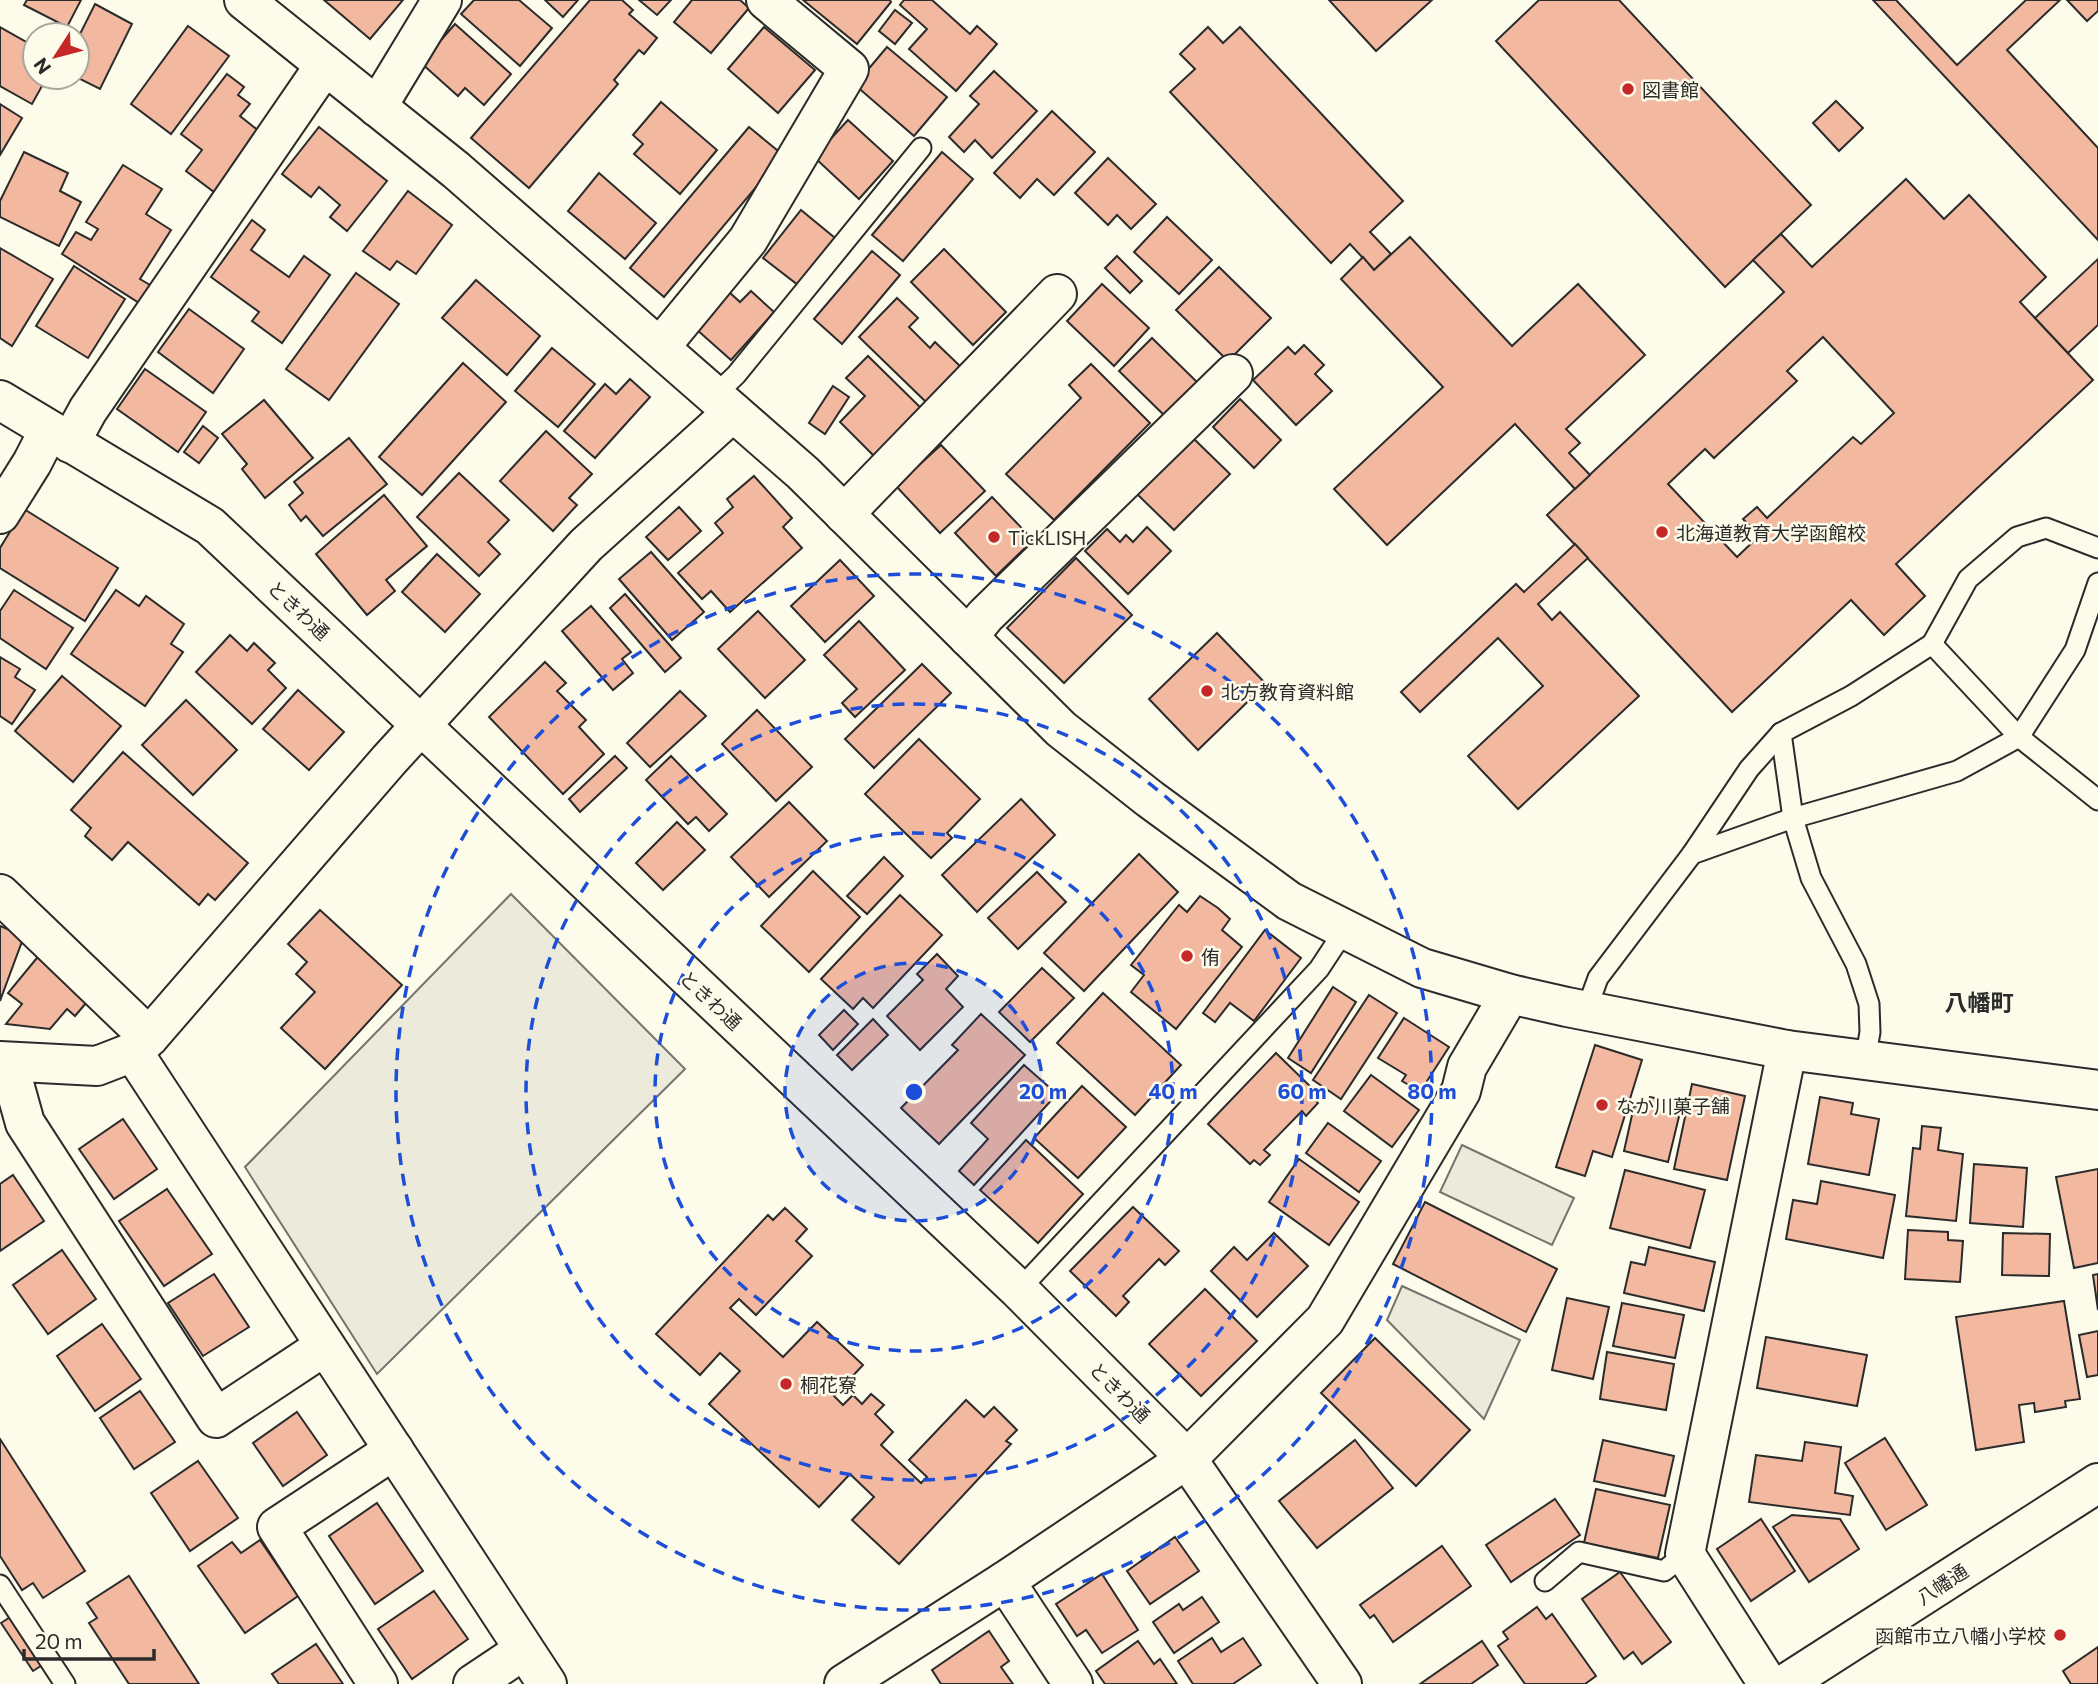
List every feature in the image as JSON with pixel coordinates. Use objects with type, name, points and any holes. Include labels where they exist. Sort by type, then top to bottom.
[{"type":"street","points":[[244,0],[456,170],[803,473],[1061,729],[1150,799],[1289,901],[1422,968],[1510,994],[1787,1050],[2098,1090]]},
{"type":"street","points":[[377,107],[442,0]]},
{"type":"street","points":[[660,347],[748,240],[849,69],[766,0]]},
{"type":"street","points":[[0,513],[32,463],[88,410],[325,65]]},
{"type":"street","points":[[844,514],[1058,294]]},
{"type":"street","points":[[968,637],[985,616],[1233,374]]},
{"type":"street","name":"ときわ通","points":[[0,400],[210,526],[1019,1290],[1187,1459],[1342,1684]]},
{"type":"street","points":[[325,1346],[216,1418],[25,1123],[4,1062],[97,1066],[141,1044],[420,726],[586,545],[724,403]]},
{"type":"street","points":[[0,894],[141,1044],[325,1346],[547,1684]]},
{"type":"street","points":[[844,1684],[1005,1581],[1187,1459],[1325,1320],[1461,1091],[1467,1068],[1510,994]]},
{"type":"street","points":[[1768,1684],[1685,1554],[1787,1050]]},
{"type":"street","points":[[378,1684],[277,1527],[394,1450]]},
{"type":"street","name":"八幡通","points":[[1785,1684],[2098,1483]]},
{"type":"street","points":[[1005,1581],[1073,1684]]},
{"type":"street","points":[[473,1684],[524,1650]]},
{"type":"lane","points":[[724,403],[736,375],[921,148]]},
{"type":"lane","points":[[1586,1011],[1598,978],[1692,854],[1749,769],[1782,733],[1850,696],[1932,644],[1968,579],[2017,537],[2046,528],[2098,548]]},
{"type":"lane","points":[[1692,854],[1793,818],[1957,771],[2019,737],[2075,650],[2098,583]]},
{"type":"lane","points":[[1932,644],[2019,737],[2098,800]]},
{"type":"lane","points":[[1782,733],[1793,818],[1811,878],[1856,964],[1869,1004],[1870,1032],[1865,1060]]},
{"type":"lane","points":[[1019,1290],[1319,969],[1344,930]]},
{"type":"lane","points":[[1545,1581],[1579,1552],[1664,1571],[1685,1554]]},
{"type":"lane","points":[[0,1585],[65,1684]]},
{"type":"shaded area","points":[[511,894],[685,1069],[377,1374],[245,1167]]},
{"type":"shaded area","points":[[1462,1145],[1574,1198],[1552,1245],[1440,1192]]},
{"type":"shaded area","points":[[1402,1286],[1520,1340],[1484,1419],[1387,1320]]},
{"type":"building","points":[[27,0],[81,0],[70,21],[55,21],[24,5]]},
{"type":"building","points":[[324,0],[403,0],[370,39]]},
{"type":"building","points":[[474,0],[519,0],[552,28],[520,66],[461,14]]},
{"type":"building","points":[[545,0],[578,0],[563,17]]},
{"type":"building","points":[[590,0],[622,0],[633,10],[629,14],[657,38],[644,54],[639,50],[614,80],[618,84],[529,188],[471,138]]},
{"type":"building","points":[[639,0],[671,0],[657,15]]},
{"type":"building","points":[[692,0],[740,0],[749,8],[711,53],[674,22]]},
{"type":"building","points":[[803,0],[890,0],[891,2],[857,44]]},
{"type":"building","points":[[904,0],[932,0],[970,34],[977,26],[997,44],[956,91],[909,49],[927,29],[900,5]]},
{"type":"building","points":[[1329,0],[1432,0],[1376,51]]},
{"type":"building","points":[[1539,0],[1619,0],[1811,205],[1725,287],[1496,41]]},
{"type":"building","points":[[1873,0],[1896,0],[1957,65],[2026,0],[2060,0],[2007,50],[2098,148],[2098,240]]},
{"type":"building","points":[[2067,0],[2098,0],[2098,11],[2087,21]]},
{"type":"building","points":[[95,4],[132,24],[100,89],[91,84],[91,21],[86,21]]},
{"type":"building","points":[[895,10],[912,23],[895,44],[879,31]]},
{"type":"building","points":[[455,24],[511,74],[484,105],[465,88],[458,96],[421,63]]},
{"type":"building","points":[[188,26],[229,56],[171,134],[131,104]]},
{"type":"building","points":[[0,27],[21,39],[21,91],[39,91],[32,104],[0,86]]},
{"type":"building","points":[[764,27],[815,70],[778,113],[728,69]]},
{"type":"building","points":[[1208,27],[1223,43],[1240,27],[1403,201],[1370,232],[1391,254],[1374,270],[1350,244],[1331,263],[1170,92],[1195,69],[1180,54]]},
{"type":"building","points":[[887,47],[947,97],[914,136],[855,85]]},
{"type":"building","points":[[994,71],[1037,111],[992,158],[975,140],[964,152],[949,137],[979,104],[970,96]]},
{"type":"building","points":[[227,74],[244,87],[238,95],[250,104],[240,116],[264,135],[218,195],[186,171],[202,150],[181,134]]},
{"type":"building","points":[[1836,101],[1863,128],[1839,151],[1813,123]]},
{"type":"building","points":[[661,102],[717,150],[680,194],[634,154],[643,144],[633,135]]},
{"type":"building","points":[[0,104],[22,118],[0,155]]},
{"type":"building","points":[[1052,111],[1095,152],[1054,195],[1037,179],[1020,198],[994,173]]},
{"type":"building","points":[[848,120],[893,161],[859,199],[814,157]]},
{"type":"building","points":[[319,127],[387,181],[347,231],[330,217],[340,205],[319,187],[311,197],[282,174]]},
{"type":"building","points":[[749,127],[783,155],[664,297],[630,268]]},
{"type":"building","points":[[24,152],[68,173],[60,191],[81,202],[59,246],[0,217],[0,201]]},
{"type":"building","points":[[942,152],[973,179],[903,261],[872,235]]},
{"type":"building","points":[[1108,158],[1156,204],[1131,229],[1117,215],[1108,225],[1075,193]]},
{"type":"building","points":[[123,165],[162,189],[146,214],[171,230],[140,279],[155,288],[144,306],[62,254],[76,232],[91,240],[98,229],[86,222]]},
{"type":"building","points":[[599,173],[656,223],[625,259],[568,211]]},
{"type":"building","points":[[1906,179],[1944,219],[1969,195],[2046,277],[2020,302],[2093,380],[1896,564],[1925,596],[1884,635],[1851,600],[1732,712],[1547,515],[1784,292],[1753,260],[1781,234],[1812,267]],"holes":[[[1823,337],[1894,413],[1861,444],[1853,437],[1767,518],[1757,507],[1743,519],[1759,536],[1737,557],[1668,484],[1705,449],[1714,458],[1797,381],[1787,371]]]},
{"type":"building","points":[[408,191],[452,225],[416,274],[397,261],[390,270],[363,251]]},
{"type":"building","points":[[801,210],[835,238],[798,285],[763,258]]},
{"type":"building","points":[[1167,217],[1212,260],[1179,294],[1134,252]]},
{"type":"building","points":[[252,220],[265,230],[251,250],[289,277],[304,256],[330,275],[282,343],[252,321],[259,312],[211,277]]},
{"type":"building","points":[[1410,237],[1512,346],[1578,284],[1645,355],[1566,429],[1580,443],[1569,453],[1590,475],[1575,489],[1515,424],[1387,545],[1334,489],[1443,387],[1341,279],[1363,257],[1374,270]]},
{"type":"building","points":[[0,248],[53,279],[12,346],[0,338]]},
{"type":"building","points":[[944,249],[1006,312],[973,345],[911,282]]},
{"type":"building","points":[[872,251],[900,275],[842,344],[814,319]]},
{"type":"building","points":[[1117,256],[1142,281],[1130,293],[1105,268]]},
{"type":"building","points":[[2098,259],[2098,325],[2068,353],[2035,318]]},
{"type":"building","points":[[74,266],[125,299],[88,358],[36,326]]},
{"type":"building","points":[[1219,267],[1271,318],[1228,361],[1176,310]]},
{"type":"building","points":[[356,273],[399,304],[329,400],[286,369]]},
{"type":"building","points":[[476,280],[540,336],[507,375],[442,318]]},
{"type":"building","points":[[1102,284],[1149,328],[1114,366],[1067,321]]},
{"type":"building","points":[[751,291],[774,312],[731,360],[696,329],[729,292],[740,302]]},
{"type":"building","points":[[897,298],[918,318],[909,327],[930,348],[935,342],[961,367],[926,402],[859,337]]},
{"type":"building","points":[[189,309],[244,349],[213,393],[158,352]]},
{"type":"building","points":[[1152,338],[1201,386],[1168,419],[1119,371]]},
{"type":"building","points":[[1304,345],[1324,365],[1315,374],[1332,391],[1296,425],[1253,380],[1288,347],[1295,354]]},
{"type":"building","points":[[552,348],[595,384],[558,427],[515,391]]},
{"type":"building","points":[[868,356],[924,411],[877,459],[840,422],[865,396],[846,378]]},
{"type":"building","points":[[463,363],[506,402],[422,495],[379,457]]},
{"type":"building","points":[[1091,364],[1150,423],[1054,520],[1006,474],[1081,398],[1069,385]]},
{"type":"building","points":[[145,369],[206,412],[178,452],[117,409]]},
{"type":"building","points":[[630,379],[650,397],[595,458],[564,431],[605,384],[616,394]]},
{"type":"building","points":[[833,386],[849,397],[825,434],[809,423]]},
{"type":"building","points":[[1240,399],[1281,440],[1254,468],[1213,427]]},
{"type":"building","points":[[264,400],[313,458],[265,498],[242,469],[247,464],[222,434]]},
{"type":"building","points":[[203,426],[218,438],[199,463],[184,452]]},
{"type":"building","points":[[546,431],[592,474],[569,498],[577,505],[553,531],[500,481]]},
{"type":"building","points":[[349,438],[387,484],[323,536],[306,516],[301,521],[289,505],[303,493],[294,482]]},
{"type":"building","points":[[1193,438],[1230,474],[1174,530],[1137,494]]},
{"type":"building","points":[[941,445],[985,491],[940,533],[896,486]]},
{"type":"building","points":[[459,473],[509,520],[488,542],[500,554],[479,576],[417,517]]},
{"type":"building","points":[[754,476],[792,518],[783,527],[802,548],[730,612],[711,591],[702,599],[678,573],[723,533],[715,523],[733,507],[727,499]]},
{"type":"building","points":[[384,495],[427,546],[386,580],[395,591],[367,615],[316,554]]},
{"type":"building","name":"TickLISH","points":[[992,497],[1033,540],[996,576],[955,533]]},
{"type":"building","points":[[679,507],[701,531],[668,560],[646,537]]},
{"type":"building","points":[[24,509],[118,568],[85,621],[0,568],[0,548]]},
{"type":"building","points":[[1147,527],[1171,551],[1128,594],[1085,551],[1107,529],[1120,542],[1126,535],[1133,542]]},
{"type":"building","points":[[1575,544],[1588,558],[1538,604],[1552,620],[1560,612],[1639,696],[1518,809],[1468,756],[1543,686],[1498,638],[1420,712],[1401,692],[1516,584],[1524,592]]},
{"type":"building","points":[[651,552],[704,612],[672,640],[619,579]]},
{"type":"building","points":[[437,554],[480,594],[445,632],[402,592]]},
{"type":"building","points":[[1076,558],[1132,615],[1064,683],[1007,628]]},
{"type":"building","points":[[840,560],[874,596],[825,642],[791,606]]},
{"type":"building","points":[[14,590],[73,628],[46,669],[0,638],[0,611]]},
{"type":"building","points":[[116,590],[139,606],[146,596],[184,624],[171,644],[183,652],[145,706],[71,654]]},
{"type":"building","points":[[625,594],[681,658],[665,672],[610,608]]},
{"type":"building","points":[[591,606],[631,652],[622,659],[633,673],[613,690],[562,631]]},
{"type":"building","points":[[758,611],[805,660],[765,698],[718,649]]},
{"type":"building","points":[[859,621],[905,670],[855,717],[842,703],[857,689],[824,655]]},
{"type":"building","name":"北方教育資料館","points":[[1217,633],[1266,684],[1198,750],[1149,699]]},
{"type":"building","points":[[230,635],[247,651],[254,643],[275,663],[268,670],[286,688],[252,724],[196,672]]},
{"type":"building","points":[[0,657],[20,669],[15,677],[35,690],[12,724],[0,716]]},
{"type":"building","points":[[545,662],[566,683],[557,691],[586,720],[579,727],[604,754],[563,794],[489,717]]},
{"type":"building","points":[[922,664],[951,693],[874,768],[845,739]]},
{"type":"building","points":[[62,676],[121,726],[73,782],[15,731]]},
{"type":"building","points":[[298,690],[344,732],[309,770],[263,729]]},
{"type":"building","points":[[680,691],[706,716],[650,767],[627,743]]},
{"type":"building","points":[[186,700],[237,750],[193,795],[142,745]]},
{"type":"building","points":[[757,710],[812,767],[776,801],[722,744]]},
{"type":"building","points":[[919,739],[980,799],[947,833],[952,838],[931,858],[865,794]]},
{"type":"building","points":[[123,752],[248,863],[215,900],[208,894],[199,905],[128,842],[112,860],[85,836],[91,828],[71,810]]},
{"type":"building","points":[[615,756],[627,768],[580,812],[569,799]]},
{"type":"building","points":[[671,756],[727,814],[709,831],[696,817],[688,824],[646,780]]},
{"type":"building","points":[[1021,799],[1055,835],[977,912],[942,875]]},
{"type":"building","points":[[789,802],[827,841],[769,897],[731,857]]},
{"type":"building","points":[[677,822],[705,850],[663,890],[636,863]]},
{"type":"building","points":[[1139,854],[1178,892],[1084,991],[1044,953]]},
{"type":"building","points":[[884,857],[903,876],[867,914],[847,896]]},
{"type":"building","points":[[813,871],[860,917],[809,972],[761,926]]},
{"type":"building","points":[[1037,872],[1066,902],[1018,949],[988,918]]},
{"type":"building","points":[[900,895],[942,935],[873,1008],[863,998],[853,1009],[821,979]]},
{"type":"building","name":"侑","points":[[1200,896],[1230,919],[1222,930],[1242,947],[1176,1029],[1131,992],[1144,975],[1131,965],[1179,905],[1187,912]]},
{"type":"building","points":[[320,910],[402,985],[325,1069],[281,1028],[315,992],[296,974],[307,962],[288,944]]},
{"type":"building","points":[[0,926],[24,936],[0,1001]]},
{"type":"building","points":[[1265,930],[1301,958],[1254,1021],[1230,1003],[1215,1022],[1203,1013]]},
{"type":"building","points":[[41,953],[92,996],[75,1016],[67,1009],[50,1029],[6,1024],[22,1004],[8,993]]},
{"type":"building","points":[[937,954],[958,976],[946,989],[963,1007],[920,1050],[887,1016],[923,980],[917,974]]},
{"type":"building","points":[[1042,968],[1074,998],[1030,1042],[999,1012]]},
{"type":"building","points":[[1333,987],[1356,1002],[1311,1073],[1288,1058]]},
{"type":"building","points":[[1103,993],[1181,1065],[1135,1115],[1057,1043]]},
{"type":"building","points":[[1369,995],[1397,1013],[1341,1099],[1313,1080]]},
{"type":"building","points":[[844,1010],[858,1024],[833,1050],[819,1035]]},
{"type":"building","points":[[981,1014],[1025,1055],[939,1144],[901,1108],[958,1050],[952,1045]]},
{"type":"building","points":[[1404,1018],[1449,1047],[1420,1092],[1402,1081],[1406,1075],[1378,1058]]},
{"type":"building","points":[[873,1019],[888,1035],[852,1070],[837,1055]]},
{"type":"building","name":"なか川菓子舗","points":[[1595,1045],[1642,1060],[1612,1157],[1593,1151],[1585,1176],[1556,1167]]},
{"type":"building","points":[[1276,1053],[1318,1094],[1314,1098],[1318,1103],[1306,1116],[1302,1111],[1264,1150],[1270,1155],[1260,1165],[1254,1160],[1250,1164],[1208,1124]]},
{"type":"building","points":[[1024,1065],[1057,1094],[974,1185],[959,1171],[988,1139],[971,1123]]},
{"type":"building","points":[[1371,1075],[1419,1110],[1392,1147],[1344,1111]]},
{"type":"building","points":[[1692,1084],[1745,1096],[1727,1180],[1674,1169]]},
{"type":"building","points":[[1082,1086],[1126,1127],[1078,1178],[1034,1138]]},
{"type":"building","points":[[1650,1097],[1682,1104],[1668,1162],[1624,1151],[1634,1106],[1647,1109]]},
{"type":"building","points":[[1820,1097],[1853,1103],[1851,1114],[1879,1119],[1869,1175],[1808,1164]]},
{"type":"building","points":[[123,1119],[157,1169],[114,1199],[79,1149]]},
{"type":"building","points":[[1328,1123],[1381,1161],[1359,1192],[1306,1153]]},
{"type":"building","points":[[1922,1126],[1941,1128],[1938,1150],[1963,1154],[1956,1221],[1906,1216],[1913,1148],[1920,1149]]},
{"type":"building","points":[[1026,1140],[1083,1194],[1038,1243],[980,1190]]},
{"type":"building","points":[[1299,1159],[1359,1202],[1329,1245],[1269,1202]]},
{"type":"building","points":[[1974,1164],[2027,1168],[2023,1227],[1970,1223]]},
{"type":"building","points":[[2098,1169],[2098,1263],[2074,1268],[2056,1177]]},
{"type":"building","points":[[1625,1170],[1705,1190],[1690,1248],[1610,1228]]},
{"type":"building","points":[[13,1175],[44,1221],[0,1251],[0,1184]]},
{"type":"building","points":[[1821,1181],[1895,1195],[1883,1258],[1786,1239],[1793,1200],[1817,1204]]},
{"type":"building","points":[[167,1189],[212,1254],[164,1286],[119,1221]]},
{"type":"building","points":[[1425,1202],[1557,1269],[1526,1332],[1393,1264]]},
{"type":"building","points":[[1133,1207],[1179,1251],[1165,1265],[1159,1259],[1123,1296],[1129,1302],[1116,1316],[1070,1271]]},
{"type":"building","name":"桐花寮","points":[[785,1208],[807,1229],[796,1241],[812,1256],[756,1315],[739,1299],[730,1308],[783,1357],[817,1322],[863,1365],[834,1396],[843,1405],[853,1395],[862,1404],[871,1394],[884,1405],[875,1414],[893,1432],[881,1445],[921,1483],[927,1477],[909,1460],[966,1400],[984,1417],[994,1407],[1017,1430],[1006,1441],[1011,1444],[899,1564],[852,1520],[874,1497],[850,1474],[819,1507],[709,1404],[740,1371],[720,1353],[700,1375],[656,1334],[768,1215],[773,1220]]},
{"type":"building","points":[[1908,1230],[1948,1232],[1948,1240],[1963,1241],[1960,1282],[1905,1279]]},
{"type":"building","points":[[1274,1233],[1308,1266],[1257,1317],[1211,1271],[1234,1247],[1247,1260]]},
{"type":"building","points":[[2003,1233],[2050,1234],[2049,1276],[2002,1275]]},
{"type":"building","points":[[1649,1247],[1715,1262],[1704,1311],[1624,1293],[1631,1262],[1645,1265]]},
{"type":"building","points":[[62,1250],[96,1299],[48,1334],[13,1285]]},
{"type":"building","points":[[214,1274],[249,1327],[203,1356],[168,1303]]},
{"type":"building","points":[[2098,1274],[2098,1310],[2093,1275]]},
{"type":"building","points":[[1205,1289],[1257,1341],[1201,1396],[1149,1344]]},
{"type":"building","points":[[1567,1298],[1609,1307],[1593,1379],[1552,1370]]},
{"type":"building","points":[[2064,1301],[2080,1399],[2065,1401],[2066,1407],[2035,1412],[2034,1403],[2019,1405],[2024,1442],[1976,1450],[1956,1317]]},
{"type":"building","points":[[1622,1303],[1684,1315],[1675,1358],[1613,1346]]},
{"type":"building","points":[[102,1324],[141,1379],[95,1411],[57,1356]]},
{"type":"building","points":[[2098,1331],[2098,1375],[2087,1377],[2079,1335]]},
{"type":"building","points":[[1766,1337],[1867,1355],[1857,1406],[1757,1388]]},
{"type":"building","points":[[1375,1338],[1470,1430],[1416,1486],[1321,1393]]},
{"type":"building","points":[[1607,1352],[1674,1364],[1666,1410],[1600,1399]]},
{"type":"building","points":[[140,1391],[175,1442],[134,1469],[100,1418]]},
{"type":"building","points":[[297,1412],[327,1455],[283,1486],[253,1443]]},
{"type":"building","points":[[1885,1438],[1927,1505],[1886,1530],[1845,1463]]},
{"type":"building","points":[[0,1439],[85,1571],[43,1598],[33,1583],[22,1590],[0,1556]]},
{"type":"building","points":[[1355,1440],[1393,1488],[1317,1548],[1279,1501]]},
{"type":"building","points":[[1603,1440],[1674,1456],[1665,1496],[1594,1481]]},
{"type":"building","points":[[1805,1442],[1841,1447],[1835,1493],[1853,1496],[1850,1515],[1749,1502],[1756,1455],[1802,1461]]},
{"type":"building","points":[[198,1461],[238,1518],[190,1551],[151,1493]]},
{"type":"building","points":[[1596,1489],[1670,1505],[1658,1558],[1584,1543]]},
{"type":"building","points":[[1555,1499],[1580,1535],[1511,1582],[1486,1545]]},
{"type":"building","points":[[377,1503],[423,1571],[375,1604],[329,1536]]},
{"type":"building","points":[[1792,1515],[1840,1519],[1859,1549],[1809,1582],[1773,1527]]},
{"type":"building","points":[[1761,1519],[1795,1571],[1751,1601],[1717,1549]]},
{"type":"building","points":[[1175,1537],[1199,1571],[1150,1604],[1127,1571]]},
{"type":"building","points":[[260,1540],[298,1596],[245,1633],[198,1566],[232,1542],[241,1553]]},
{"type":"building","points":[[1442,1546],[1471,1586],[1393,1642],[1374,1615],[1370,1618],[1360,1605]]},
{"type":"building","points":[[1620,1572],[1671,1642],[1642,1664],[1633,1652],[1624,1659],[1582,1599]]},
{"type":"building","points":[[1102,1574],[1138,1630],[1102,1653],[1086,1630],[1077,1636],[1056,1604]]},
{"type":"building","points":[[129,1576],[199,1684],[129,1684],[89,1623],[97,1618],[87,1603]]},
{"type":"building","points":[[434,1591],[468,1639],[412,1679],[378,1629]]},
{"type":"building","points":[[1202,1597],[1219,1622],[1174,1653],[1153,1622],[1179,1604],[1183,1610]]},
{"type":"building","points":[[1537,1607],[1546,1619],[1552,1614],[1596,1676],[1585,1684],[1525,1684],[1498,1646],[1508,1639],[1503,1632]]},
{"type":"building","points":[[15,1614],[47,1662],[33,1671],[1,1623]]},
{"type":"building","points":[[989,1631],[1009,1661],[1001,1667],[1013,1684],[941,1684],[932,1670]]},
{"type":"building","points":[[1212,1638],[1221,1652],[1243,1638],[1261,1665],[1233,1684],[1193,1684],[1178,1661]]},
{"type":"building","points":[[1138,1641],[1154,1664],[1160,1659],[1177,1684],[1105,1684],[1096,1671]]},
{"type":"building","points":[[1482,1641],[1498,1665],[1471,1684],[1420,1684]]},
{"type":"building","points":[[316,1644],[343,1684],[279,1684],[272,1674]]},
{"type":"building","points":[[2098,1647],[2098,1684],[2071,1684],[2063,1671]]},
{"type":"place","name":"図書館","points":[[1628,89]]},
{"type":"place","name":"北海道教育大学函館校","points":[[1662,532]]},
{"type":"place","name":"TickLISH","points":[[994,537]]},
{"type":"place","name":"北方教育資料館","points":[[1207,691]]},
{"type":"place","name":"侑","points":[[1187,956]]},
{"type":"place","name":"なか川菓子舗","points":[[1602,1105]]},
{"type":"place","name":"桐花寮","points":[[786,1384]]},
{"type":"place","name":"函館市立八幡小学校","points":[[2060,1635]]},
{"type":"district","name":"八幡町","points":[[1979,1002]]}]
